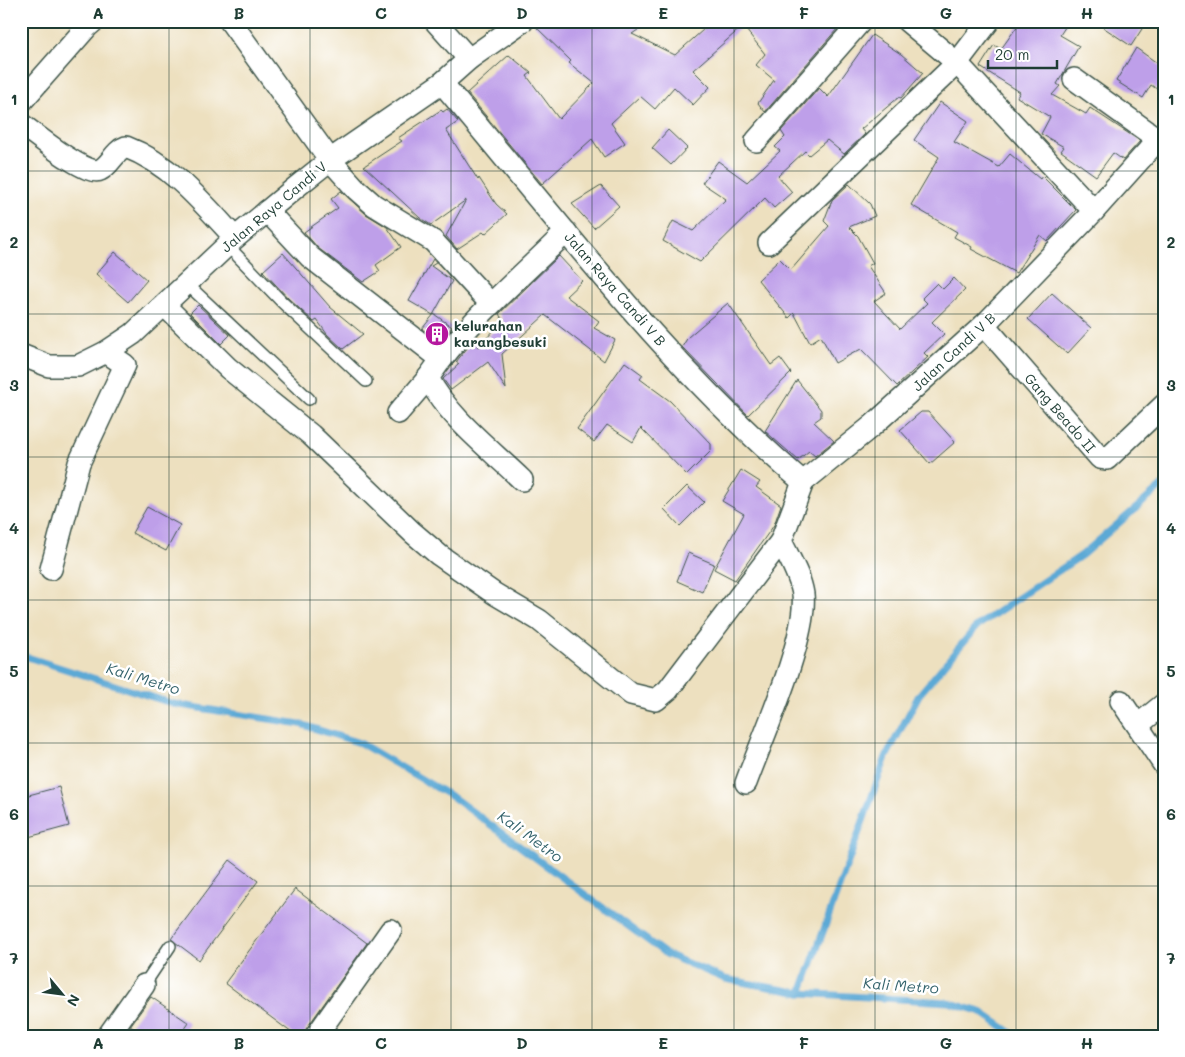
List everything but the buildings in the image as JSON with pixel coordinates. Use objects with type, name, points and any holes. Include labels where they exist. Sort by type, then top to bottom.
[{"type":"street","points":[[230,21],[330,160],[374,205],[432,240],[491,304]]},
{"type":"street","points":[[435,21],[468,60]]},
{"type":"street","name":"Jalan Raya Candi V","points":[[21,355],[49,366],[78,366],[106,352],[133,334],[231,242],[330,160],[442,83],[468,60],[523,21]]},
{"type":"street","points":[[756,142],[861,21]]},
{"type":"street","points":[[907,21],[956,63],[1094,211]]},
{"type":"street","points":[[769,242],[956,63],[988,21]]},
{"type":"street","points":[[21,102],[88,23]]},
{"type":"street","points":[[1074,79],[1161,137]]},
{"type":"street","name":"Jalan Raya Candi V B","points":[[442,83],[666,349],[755,441],[802,482]]},
{"type":"street","points":[[21,124],[80,166],[93,172],[105,167],[120,149],[126,147],[139,152],[187,186],[231,242]]},
{"type":"street","name":"Jalan Candi V B","points":[[802,482],[872,426],[984,325],[1094,211],[1161,137]]},
{"type":"street","points":[[267,211],[310,257],[441,359]]},
{"type":"street","points":[[398,413],[428,378],[441,359],[491,304],[566,232]]},
{"type":"street","points":[[165,306],[228,368],[311,435],[412,532],[439,555],[495,594],[539,620],[631,694],[639,697],[656,700],[668,690],[781,541],[802,482]]},
{"type":"street","name":"Gang Beado II","points":[[984,325],[1100,458],[1107,459],[1164,405]]},
{"type":"street","points":[[51,569],[79,463],[125,365],[106,352]]},
{"type":"street","points":[[428,378],[435,393],[450,411],[522,480]]},
{"type":"street","points":[[746,783],[785,678],[802,620],[803,594],[798,575],[781,541]]},
{"type":"street","points":[[1121,701],[1164,765]]},
{"type":"street","points":[[1138,725],[1164,704]]},
{"type":"street","points":[[316,1036],[391,930]]},
{"type":"street","points":[[108,1036],[144,985]]},
{"type":"lane","points":[[231,242],[282,302],[366,382]]},
{"type":"lane","points":[[187,284],[309,399]]},
{"type":"lane","points":[[144,985],[170,946]]},
{"type":"waterway","points":[[801,993],[886,757],[919,695],[977,626],[1082,555],[1164,484]]},
{"type":"waterway","name":"Kali Metro","points":[[21,655],[174,704],[300,724],[360,743],[454,798],[666,954],[725,979],[801,993],[948,1002],[981,1012],[1016,1036]]},
{"type":"place","name":"kelurahan karangbesuki","points":[[437,334]]}]
